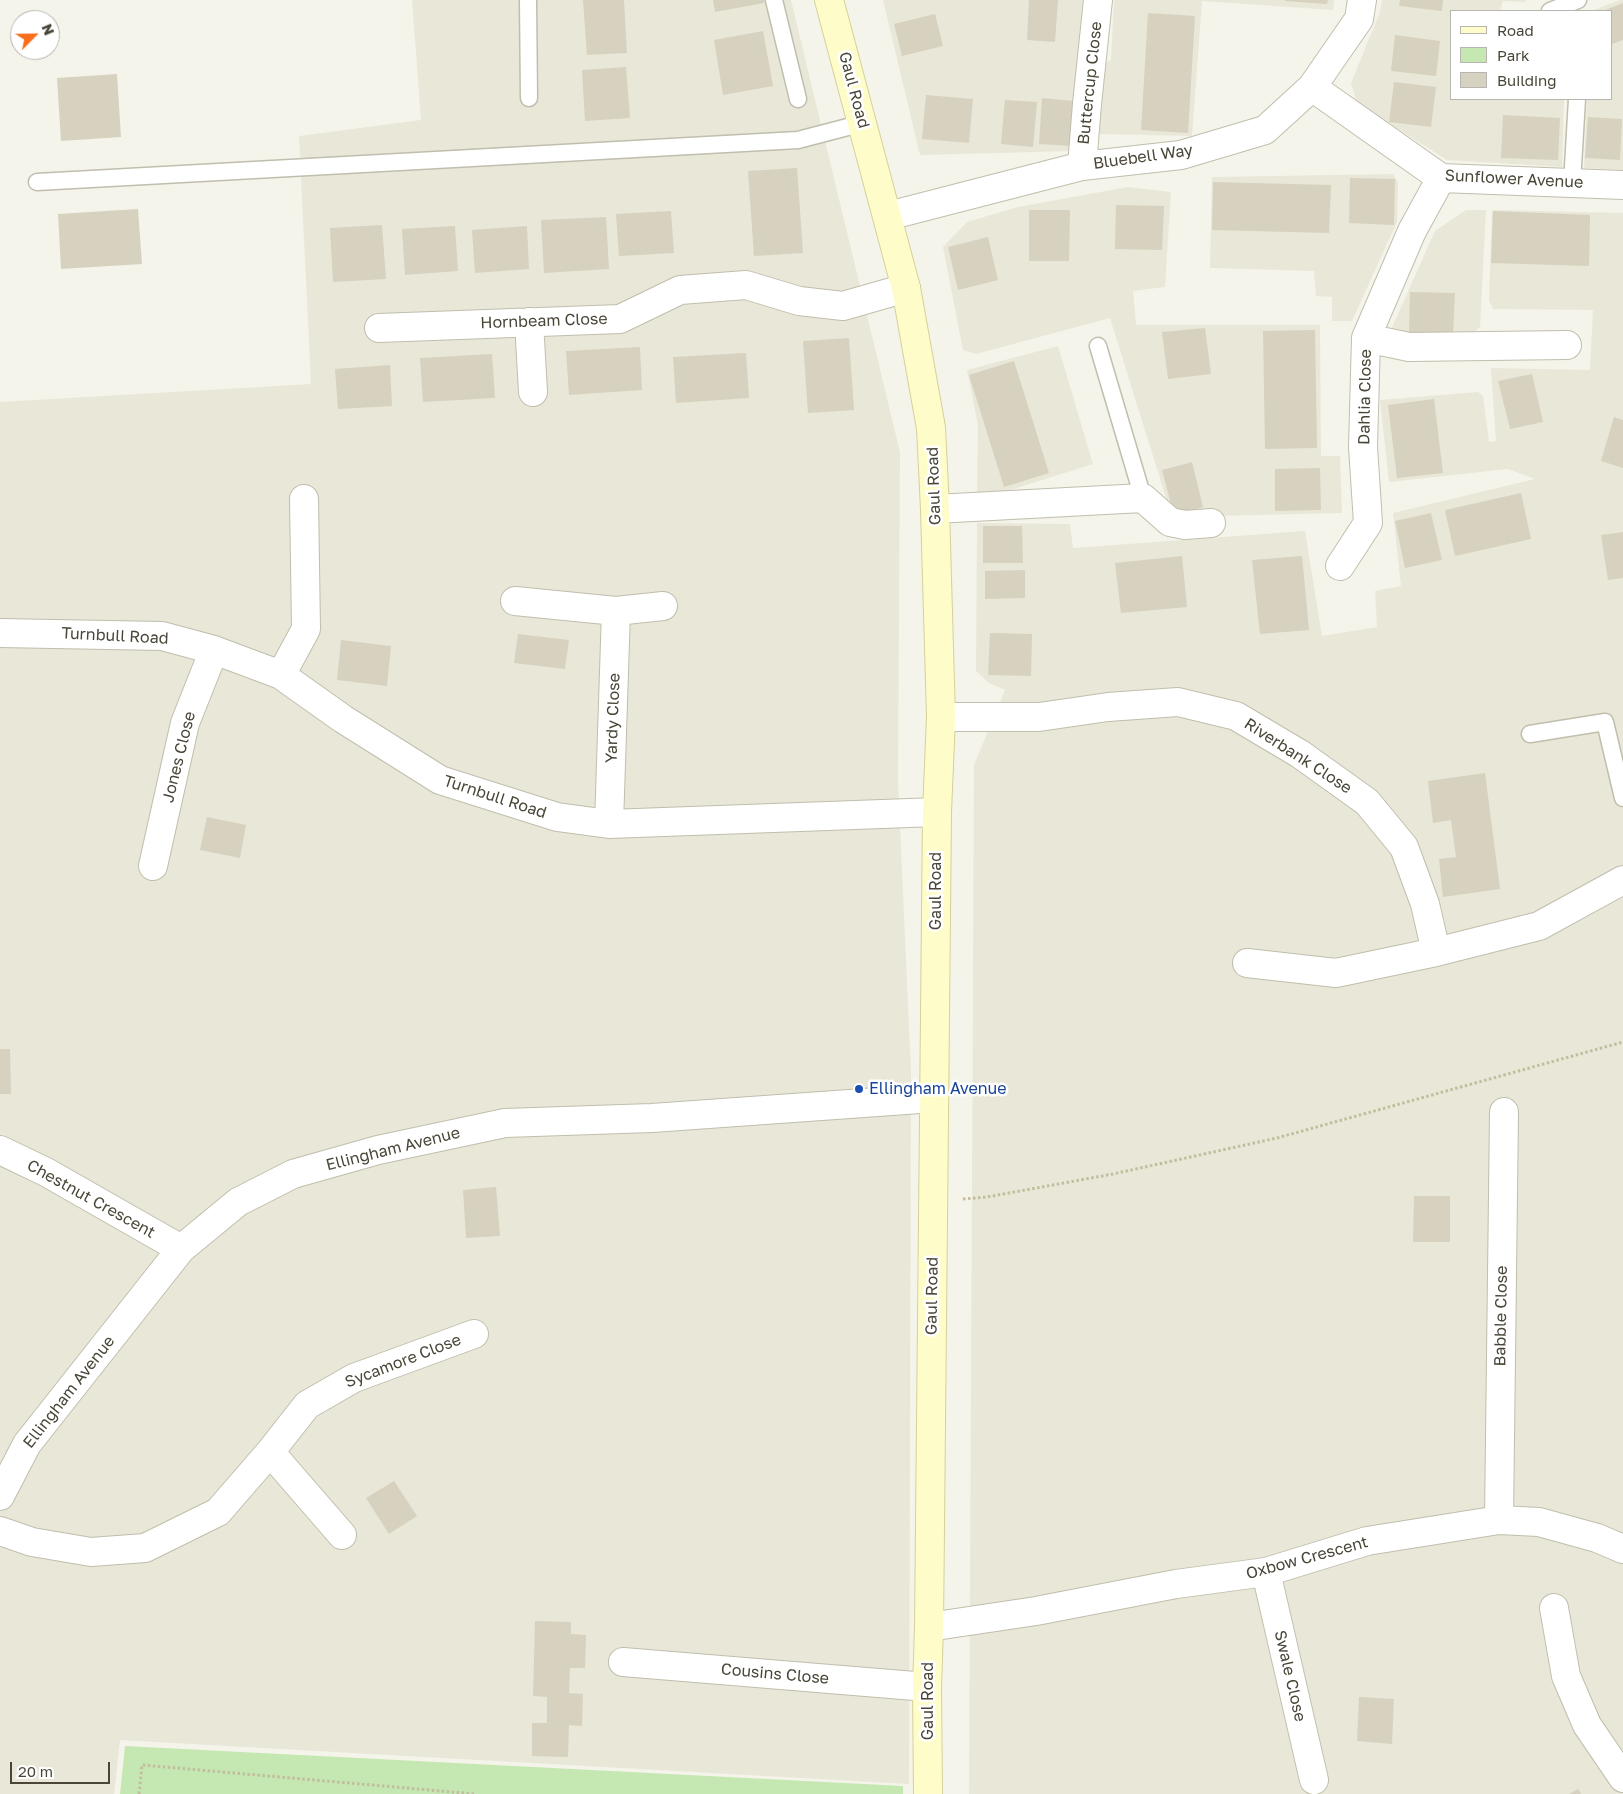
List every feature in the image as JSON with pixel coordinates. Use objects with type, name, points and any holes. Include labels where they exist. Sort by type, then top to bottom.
[{"type":"street","name":"Gaul Road","points":[[829,0],[906,288],[931,428],[941,717],[937,812],[927,1687],[928,1794]]},
{"type":"street","name":"Buttercup Close","points":[[1082,166],[1086,104],[1098,0]]},
{"type":"street","name":"Bluebell Way","points":[[888,216],[1082,166],[1181,155],[1265,130],[1312,88],[1359,19],[1362,0]]},
{"type":"street","name":"Sunflower Avenue","points":[[1312,88],[1441,178],[1623,185]]},
{"type":"street","name":"Dahlia Close","points":[[1340,566],[1368,523],[1363,446],[1366,338],[1412,230],[1441,178]]},
{"type":"street","name":"Hornbeam Close","points":[[379,328],[620,318],[680,290],[746,285],[799,301],[843,306],[906,288]]},
{"type":"street","points":[[529,322],[533,392]]},
{"type":"street","points":[[1366,338],[1409,347],[1568,345]]},
{"type":"street","points":[[935,509],[1143,498],[1170,522],[1186,525],[1211,522]]},
{"type":"street","points":[[281,675],[306,629],[304,499]]},
{"type":"street","points":[[515,601],[616,611],[663,606]]},
{"type":"street","name":"Yardy Close","points":[[609,824],[616,611]]},
{"type":"street","name":"Turnbull Road","points":[[0,633],[162,636],[214,650],[281,675],[343,719],[440,780],[557,817],[609,824],[937,812]]},
{"type":"street","name":"Jones Close","points":[[153,866],[185,723],[214,650]]},
{"type":"street","name":"Riverbank Close","points":[[941,717],[1039,717],[1108,707],[1178,702],[1236,716],[1300,754],[1367,802],[1404,847],[1425,904],[1436,952]]},
{"type":"street","points":[[1247,963],[1336,973],[1436,952],[1540,926],[1623,880]]},
{"type":"street","name":"Ellingham Avenue","points":[[0,1496],[27,1444],[181,1249],[238,1202],[293,1174],[378,1150],[505,1123],[652,1118],[934,1098]]},
{"type":"street","name":"Babble Close","points":[[1499,1520],[1504,1112]]},
{"type":"street","name":"Chestnut Crescent","points":[[0,1150],[46,1172],[181,1249]]},
{"type":"street","name":"Sycamore Close","points":[[0,1531],[32,1542],[91,1552],[145,1548],[218,1512],[270,1452],[307,1405],[354,1378],[474,1334]]},
{"type":"street","points":[[270,1452],[342,1535]]},
{"type":"street","name":"Oxbow Crescent","points":[[929,1627],[1036,1611],[1176,1584],[1266,1572],[1367,1541],[1499,1520],[1539,1522],[1596,1538],[1623,1549]]},
{"type":"street","name":"Swale Close","points":[[1266,1572],[1314,1780]]},
{"type":"street","points":[[1554,1608],[1566,1676],[1587,1725],[1623,1778]]},
{"type":"street","name":"Cousins Close","points":[[623,1662],[927,1687]]},
{"type":"lane","points":[[528,0],[529,98]]},
{"type":"lane","points":[[774,0],[798,99]]},
{"type":"lane","points":[[1552,10],[1578,0]]},
{"type":"lane","points":[[1572,183],[1577,100]]},
{"type":"lane","points":[[37,182],[798,140],[863,123]]},
{"type":"lane","points":[[1098,346],[1143,498]]},
{"type":"lane","points":[[1530,734],[1605,722],[1623,798]]},
{"type":"path","points":[[933,1202],[986,1197],[1113,1174],[1277,1138],[1623,1042]]},
{"type":"path","points":[[139,1794],[142,1764],[475,1794]]},
{"type":"shaded area","points":[[412,0],[791,0],[900,452],[898,781],[911,1072],[909,1784],[120,1740],[114,1794],[0,1794],[0,402],[311,384],[299,136],[421,120]]},
{"type":"shaded area","points":[[883,0],[1083,0],[1075,151],[920,155]]},
{"type":"shaded area","points":[[1114,0],[1334,0],[1333,10],[1202,1],[1192,136],[1098,134],[1100,66],[1111,60]]},
{"type":"shaded area","points":[[1382,0],[1526,0],[1525,2],[1503,1],[1500,10],[1450,10],[1450,100],[1564,100],[1562,167],[1447,160],[1357,103],[1351,83],[1380,12]]},
{"type":"shaded area","points":[[1623,0],[1623,170],[1584,168],[1587,100],[1613,100],[1613,10],[1595,10]]},
{"type":"shaded area","points":[[1393,174],[1398,182],[1397,222],[1352,321],[1332,321],[1332,297],[1316,296],[1314,271],[1210,268],[1212,177]]},
{"type":"shaded area","points":[[1128,187],[1171,192],[1165,287],[1133,291],[1136,325],[1320,325],[1321,456],[1340,456],[1342,513],[1172,517],[1110,318],[976,354],[963,350],[943,247],[967,222],[1018,207]]},
{"type":"shaded area","points":[[1466,210],[1486,210],[1480,327],[1469,336],[1434,339],[1390,332],[1435,231]]},
{"type":"shaded area","points":[[1492,210],[1623,213],[1623,1794],[969,1794],[974,765],[1005,690],[989,683],[976,671],[977,523],[1070,524],[1073,548],[1305,531],[1322,636],[1377,627],[1375,591],[1401,586],[1393,513],[1535,479],[1508,469],[1389,482],[1380,400],[1478,392],[1483,396],[1489,442],[1496,441],[1491,368],[1590,370],[1593,310],[1493,309],[1489,300]]},
{"type":"shaded area","points":[[1058,346],[1093,464],[1007,491],[977,494],[978,425],[967,370]]},
{"type":"green space","points":[[125,1746],[903,1786],[903,1794],[120,1794]]},
{"type":"building","points":[[583,0],[624,0],[627,53],[587,55]]},
{"type":"building","points":[[713,0],[764,0],[764,3],[715,12]]},
{"type":"building","points":[[1029,0],[1058,0],[1055,42],[1027,40]]},
{"type":"building","points":[[1285,0],[1328,0],[1327,4]]},
{"type":"building","points":[[1400,0],[1443,0],[1442,11],[1399,6]]},
{"type":"building","points":[[1623,3],[1623,40],[1613,44],[1613,10],[1606,10]]},
{"type":"building","points":[[1148,13],[1195,16],[1188,133],[1141,130]]},
{"type":"building","points":[[935,14],[943,46],[902,56],[894,24]]},
{"type":"building","points":[[763,31],[773,86],[723,95],[714,40]]},
{"type":"building","points":[[1395,35],[1440,41],[1436,76],[1391,71]]},
{"type":"building","points":[[626,67],[630,118],[585,121],[582,70]]},
{"type":"building","points":[[117,74],[121,137],[61,141],[57,78]]},
{"type":"building","points":[[1394,82],[1436,87],[1431,127],[1389,122]]},
{"type":"building","points":[[926,95],[973,99],[969,143],[922,139]]},
{"type":"building","points":[[1042,98],[1074,101],[1071,146],[1039,144]]},
{"type":"building","points":[[1005,100],[1037,102],[1033,147],[1001,144]]},
{"type":"building","points":[[1503,115],[1560,118],[1558,160],[1501,158]]},
{"type":"building","points":[[1588,117],[1622,119],[1620,160],[1585,158]]},
{"type":"building","points":[[797,168],[803,253],[754,256],[748,171]]},
{"type":"building","points":[[1350,178],[1395,179],[1394,225],[1349,223]]},
{"type":"building","points":[[1213,182],[1331,185],[1329,233],[1212,230]]},
{"type":"building","points":[[1116,205],[1164,206],[1162,250],[1115,249]]},
{"type":"building","points":[[138,209],[142,264],[61,269],[58,214]]},
{"type":"building","points":[[1029,210],[1070,210],[1069,261],[1029,261]]},
{"type":"building","points":[[671,211],[674,253],[619,256],[616,214]]},
{"type":"building","points":[[1493,211],[1590,215],[1589,266],[1491,263]]},
{"type":"building","points":[[606,217],[609,269],[544,273],[541,220]]},
{"type":"building","points":[[382,225],[386,279],[333,282],[330,228]]},
{"type":"building","points":[[455,226],[458,271],[405,275],[402,229]]},
{"type":"building","points":[[527,226],[529,269],[475,273],[472,230]]},
{"type":"building","points":[[988,237],[998,280],[958,290],[948,247]]},
{"type":"building","points":[[1410,292],[1455,293],[1453,334],[1409,333]]},
{"type":"building","points":[[1205,328],[1211,374],[1168,379],[1162,332]]},
{"type":"building","points":[[1315,330],[1317,448],[1265,449],[1263,331]]},
{"type":"building","points":[[849,338],[854,410],[808,413],[803,341]]},
{"type":"building","points":[[640,347],[642,390],[569,395],[566,351]]},
{"type":"building","points":[[746,353],[749,398],[676,403],[673,357]]},
{"type":"building","points":[[492,354],[495,398],[423,402],[420,358]]},
{"type":"building","points":[[1014,361],[1049,473],[1004,487],[969,375]]},
{"type":"building","points":[[390,365],[392,406],[338,409],[335,369]]},
{"type":"building","points":[[1532,374],[1543,422],[1510,429],[1498,381]]},
{"type":"building","points":[[1434,399],[1443,473],[1397,478],[1388,405]]},
{"type":"building","points":[[1614,417],[1623,420],[1623,468],[1601,461]]},
{"type":"building","points":[[1192,462],[1203,507],[1174,515],[1162,470]]},
{"type":"building","points":[[1320,468],[1321,510],[1275,511],[1275,469]]},
{"type":"building","points":[[1521,493],[1531,539],[1455,556],[1445,510]]},
{"type":"building","points":[[1431,513],[1442,560],[1405,568],[1395,521]]},
{"type":"building","points":[[983,526],[1022,526],[1023,563],[983,563]]},
{"type":"building","points":[[1623,532],[1623,578],[1608,580],[1601,535]]},
{"type":"building","points":[[1182,556],[1187,607],[1121,613],[1115,563]]},
{"type":"building","points":[[1302,556],[1309,630],[1260,634],[1252,560]]},
{"type":"building","points":[[1025,570],[1025,598],[985,599],[985,571]]},
{"type":"building","points":[[990,633],[1032,634],[1031,676],[988,675]]},
{"type":"building","points":[[518,634],[569,640],[565,669],[514,663]]},
{"type":"building","points":[[341,640],[391,646],[387,686],[337,680]]},
{"type":"building","points":[[1485,773],[1500,889],[1443,897],[1439,859],[1456,857],[1451,820],[1433,823],[1428,781]]},
{"type":"building","points":[[207,817],[246,825],[240,858],[200,850]]},
{"type":"building","points":[[0,1049],[10,1049],[11,1094],[0,1094]]},
{"type":"building","points":[[496,1187],[500,1236],[466,1238],[463,1190]]},
{"type":"building","points":[[1414,1196],[1450,1196],[1450,1242],[1413,1242]]},
{"type":"building","points":[[394,1481],[417,1516],[389,1534],[366,1498]]},
{"type":"building","points":[[535,1621],[571,1622],[571,1634],[586,1635],[585,1668],[570,1668],[569,1693],[583,1694],[582,1726],[569,1725],[568,1757],[532,1756],[532,1723],[547,1723],[547,1697],[533,1696]]},
{"type":"building","points":[[1359,1697],[1394,1699],[1392,1744],[1357,1741]]},
{"type":"building","points":[[1578,1789],[1581,1794],[1569,1794]]},
{"type":"place","name":"Ellingham Avenue","points":[[859,1089]]}]
